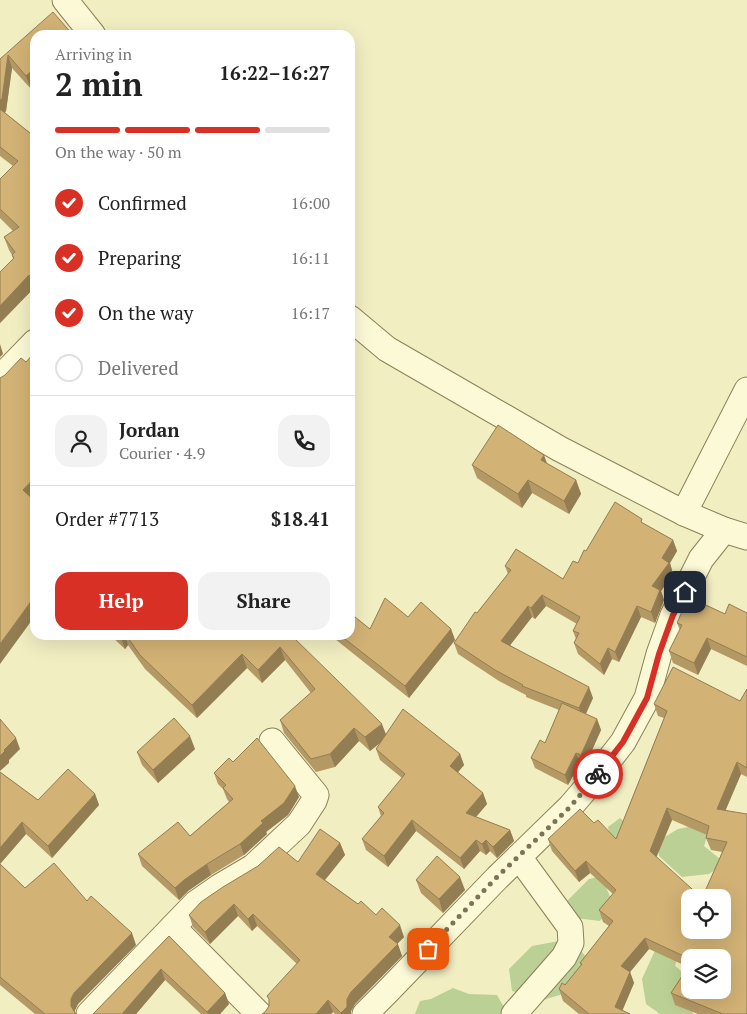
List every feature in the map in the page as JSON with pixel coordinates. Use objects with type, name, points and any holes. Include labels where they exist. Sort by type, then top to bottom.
[{"type":"street","points":[[65,0],[89,30]]},
{"type":"street","points":[[355,322],[387,349],[560,449],[684,513],[735,534]]},
{"type":"street","points":[[0,378],[30,347]]},
{"type":"street","points":[[684,513],[747,390]]},
{"type":"street","points":[[365,1014],[570,807],[623,742],[647,698],[659,654],[673,615],[701,559],[735,534]]},
{"type":"street","points":[[89,1014],[196,903],[253,867],[299,824],[314,801],[316,794],[272,742]]},
{"type":"street","points":[[514,1014],[564,957],[571,943],[570,927],[519,857]]},
{"type":"street","points":[[172,927],[259,1014]]},
{"type":"green space","points":[[620,818],[648,842],[606,887],[613,904],[600,921],[575,918],[564,904],[589,879],[598,877],[613,849],[608,827]]},
{"type":"green space","points":[[703,824],[709,830],[704,846],[720,859],[719,867],[709,874],[682,877],[659,856],[658,841],[678,829]]},
{"type":"green space","points":[[681,929],[681,939],[683,939],[675,966],[681,971],[681,999],[689,999],[693,1014],[660,1014],[646,1004],[642,979],[663,933]]},
{"type":"green space","points":[[559,941],[580,950],[590,961],[563,994],[543,1000],[512,991],[509,969],[532,946]]},
{"type":"green space","points":[[453,988],[469,994],[497,995],[505,1009],[505,1014],[415,1014],[420,1001],[431,999]]},
{"type":"building","points":[[53,12],[69,30],[33,30]]},
{"type":"building","points":[[30,32],[30,72],[26,76],[8,55],[2,99],[0,100],[0,59]]},
{"type":"building","points":[[0,109],[30,133],[30,276],[0,306],[0,272],[14,258],[12,255],[15,252],[4,237],[19,227],[0,209],[0,179],[18,161],[0,147]]},
{"type":"building","points":[[21,358],[26,362],[30,358],[30,482],[23,490],[30,496],[30,603],[0,644],[0,378]]},
{"type":"building","points":[[498,425],[544,455],[541,460],[576,480],[564,501],[528,480],[518,494],[472,465]]},
{"type":"building","points":[[615,502],[642,519],[641,522],[673,540],[662,558],[669,563],[652,586],[660,590],[651,612],[637,606],[615,652],[608,648],[600,664],[574,643],[579,633],[573,631],[580,617],[542,595],[531,608],[528,606],[501,641],[589,687],[579,708],[522,686],[454,643],[475,612],[477,613],[511,570],[505,566],[516,549],[563,579],[573,561],[578,563],[584,550],[586,551]]},
{"type":"building","points":[[385,598],[408,617],[421,602],[451,629],[405,686],[346,640],[355,640],[355,617],[370,629]]},
{"type":"building","points":[[687,600],[694,603],[695,600],[725,614],[729,604],[747,613],[747,657],[707,638],[694,663],[669,651],[682,625],[677,623]]},
{"type":"building","points":[[130,640],[296,640],[382,724],[365,737],[354,728],[330,754],[311,759],[280,720],[315,689],[280,647],[258,670],[242,654],[192,705],[140,655]]},
{"type":"building","points":[[673,667],[740,701],[747,689],[747,768],[737,762],[717,809],[747,814],[747,1014],[723,1014],[686,999],[731,999],[731,949],[681,949],[681,955],[645,938],[621,966],[630,972],[615,1007],[630,1014],[589,1014],[559,989],[562,983],[565,985],[582,964],[580,963],[613,921],[599,910],[616,890],[586,861],[575,871],[548,839],[580,809],[594,823],[598,820],[616,839],[667,711],[654,704]],"holes":[[[667,808],[709,826],[706,838],[727,842],[706,889],[731,889],[731,939],[681,939],[681,889],[692,889],[650,851]]]},
{"type":"building","points":[[562,703],[597,719],[581,755],[576,753],[565,775],[531,758],[540,740],[545,743]]},
{"type":"building","points":[[403,709],[460,754],[450,766],[483,793],[466,813],[510,830],[493,847],[486,840],[482,844],[476,840],[460,858],[412,820],[384,856],[362,839],[384,813],[378,807],[405,774],[376,749]]},
{"type":"building","points":[[174,718],[190,736],[153,770],[137,752]]},
{"type":"building","points":[[0,719],[16,738],[0,756]]},
{"type":"building","points":[[257,738],[295,786],[284,803],[261,821],[263,823],[240,844],[207,864],[175,888],[138,854],[178,822],[190,836],[233,799],[223,788],[226,785],[214,773],[229,758],[233,762]]},
{"type":"building","points":[[68,769],[95,794],[48,846],[22,822],[0,848],[0,772],[38,800]]},
{"type":"building","points":[[320,829],[340,843],[316,874],[358,904],[361,901],[376,915],[382,908],[400,925],[389,937],[398,944],[351,992],[347,999],[347,1007],[341,1013],[328,1000],[316,1014],[262,1014],[269,1006],[267,996],[300,960],[253,914],[248,919],[234,904],[205,932],[189,915],[201,902],[258,866],[279,847],[298,862]]},
{"type":"building","points":[[437,856],[460,877],[439,899],[416,880]]},
{"type":"building","points":[[54,863],[87,901],[91,896],[132,933],[74,993],[71,999],[71,1006],[77,1014],[45,1014],[0,977],[0,864],[25,888]]},
{"type":"building","points":[[169,936],[225,993],[207,1012],[161,969],[122,1014],[93,1014]]},
{"type":"building","points":[[681,978],[681,997],[671,993]]},
{"type":"way so far","points":[[428,949],[496,878],[570,807],[598,774]]},
{"type":"route","points":[[598,774],[623,742],[647,698],[659,654],[673,615],[685,592]]}]
